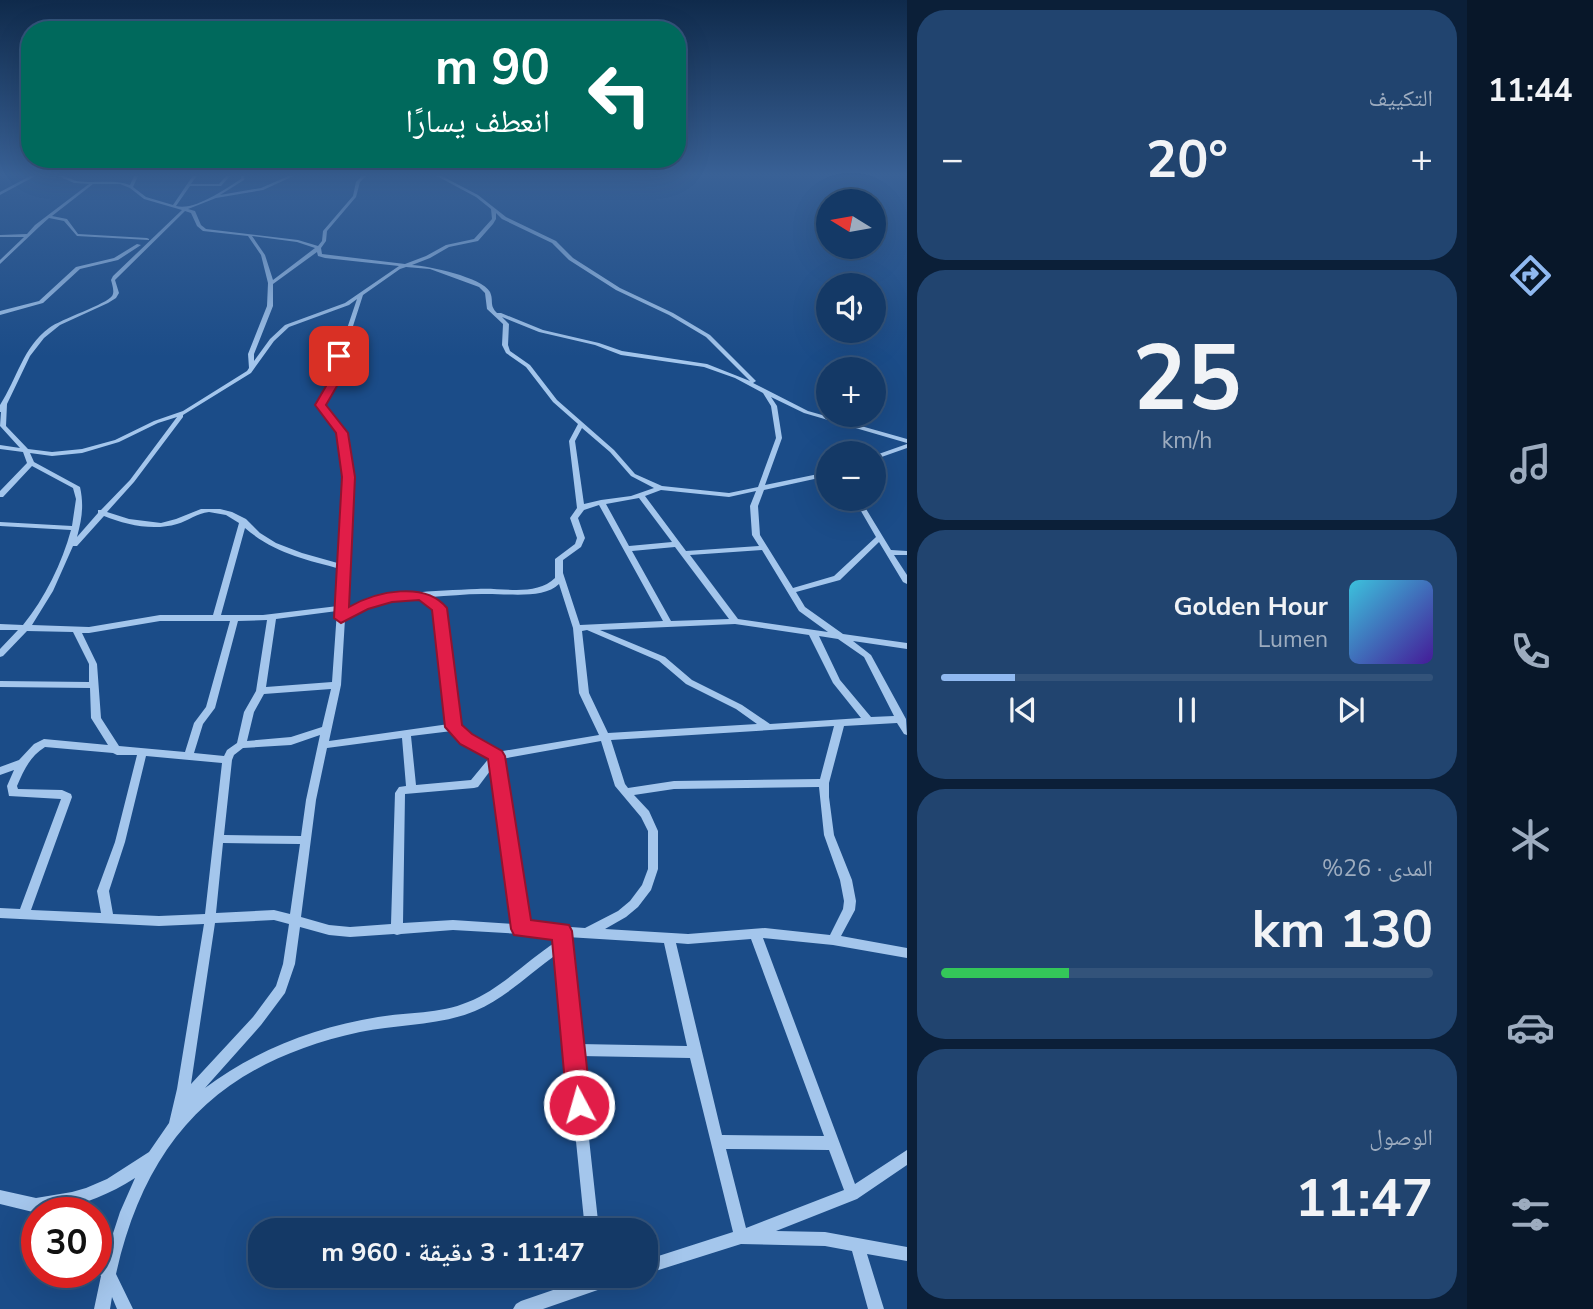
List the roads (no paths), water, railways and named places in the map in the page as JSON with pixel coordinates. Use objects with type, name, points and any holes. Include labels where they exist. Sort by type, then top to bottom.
[{"type":"street","points":[[0,236],[26,235]]},
{"type":"street","points":[[1,262],[28,235]]},
{"type":"street","points":[[79,235],[147,239]]},
{"type":"street","points":[[0,313],[41,302],[78,268],[123,256],[156,235]]},
{"type":"street","points":[[0,654],[25,628],[45,598],[75,528],[80,502],[76,487],[31,463],[25,449],[3,426],[2,405],[13,390],[22,362],[42,336],[61,323],[114,297],[115,277],[156,235]]},
{"type":"street","points":[[248,235],[258,245],[271,283],[270,306],[251,354],[251,367]]},
{"type":"street","points":[[253,235],[298,241],[318,248]]},
{"type":"street","points":[[271,283],[318,248],[324,241],[325,235]]},
{"type":"street","points":[[0,446],[65,453],[100,447],[185,412],[249,372],[281,330],[308,316],[347,303],[382,277],[403,266],[448,246],[476,240],[481,235]]},
{"type":"street","points":[[539,235],[559,245],[571,259],[618,289],[671,314],[708,336],[746,376],[773,396]]},
{"type":"street","points":[[318,248],[320,255],[325,257],[431,268],[481,285],[488,293],[488,303],[506,324],[505,345],[508,352],[528,366],[555,401],[612,451],[633,475],[660,488],[718,495],[760,490],[816,477]]},
{"type":"street","points":[[181,1105],[257,1021],[281,989],[289,964],[311,800],[336,685],[350,494],[345,442],[339,427],[322,408],[321,401],[331,386],[361,295]]},
{"type":"street","points":[[494,312],[547,333],[597,344],[621,353],[705,365],[820,417],[907,444]]},
{"type":"street","points":[[765,391],[774,406],[779,438],[754,506],[753,526],[762,548],[808,615],[867,655],[907,732]]},
{"type":"street","points":[[62,561],[79,536],[132,481],[158,443],[185,412]]},
{"type":"street","points":[[581,424],[572,444],[581,508]]},
{"type":"street","points":[[886,453],[907,444]]},
{"type":"street","points":[[0,495],[31,463]]},
{"type":"street","points":[[586,933],[622,914],[647,887],[653,869],[653,831],[645,814],[618,780],[605,737],[581,684],[582,628],[560,575],[559,559],[578,545],[581,538],[574,518],[581,508],[641,495],[660,488]]},
{"type":"street","points":[[641,495],[735,621]]},
{"type":"street","points":[[601,502],[668,623]]},
{"type":"street","points":[[102,512],[117,520],[131,523],[172,523],[205,510],[227,512],[243,521],[269,543],[345,568]]},
{"type":"street","points":[[864,511],[907,581]]},
{"type":"street","points":[[216,618],[243,521]]},
{"type":"street","points":[[0,524],[75,528]]},
{"type":"street","points":[[790,591],[836,578],[880,537]]},
{"type":"street","points":[[627,549],[678,544]]},
{"type":"street","points":[[685,553],[762,548]]},
{"type":"street","points":[[889,552],[907,553]]},
{"type":"street","points":[[0,627],[76,630],[160,618],[342,613],[375,601],[480,591],[531,592],[552,586],[560,575]]},
{"type":"street","points":[[422,596],[437,605],[441,611],[454,727],[466,739],[496,756],[605,737],[901,719]]},
{"type":"street","points":[[241,745],[249,712],[261,691],[272,617]]},
{"type":"street","points":[[188,757],[199,723],[210,708],[234,618]]},
{"type":"street","points":[[582,628],[735,621],[907,646]]},
{"type":"street","points":[[582,628],[662,659],[689,682],[739,707],[768,727]]},
{"type":"street","points":[[76,630],[90,654],[96,719],[117,751]]},
{"type":"street","points":[[813,633],[836,681],[869,721]]},
{"type":"street","points":[[0,684],[93,685]]},
{"type":"street","points":[[261,691],[336,685]]},
{"type":"street","points":[[833,940],[849,910],[850,901],[829,835],[824,783],[840,723]]},
{"type":"street","points":[[323,745],[454,727]]},
{"type":"street","points":[[176,1124],[209,919],[227,760],[230,753],[241,745],[291,741],[325,730]]},
{"type":"street","points":[[406,733],[411,788]]},
{"type":"street","points":[[24,913],[66,797],[62,794],[13,793],[12,786],[22,763],[37,747],[44,743],[227,760]]},
{"type":"street","points":[[108,918],[103,891],[120,842],[142,754]]},
{"type":"street","points":[[397,930],[400,793],[411,788],[474,784],[496,756]]},
{"type":"street","points":[[496,756],[522,929]]},
{"type":"street","points":[[0,771],[22,763]]},
{"type":"street","points":[[625,792],[674,785],[824,783]]},
{"type":"street","points":[[218,839],[306,840]]},
{"type":"street","points":[[0,913],[159,921],[274,915],[329,930],[350,932],[453,925],[522,929],[562,938],[586,933],[708,939],[755,933],[833,940],[907,953]]},
{"type":"street","points":[[755,933],[852,1194]]},
{"type":"street","points":[[562,938],[591,1218]]},
{"type":"street","points":[[112,1260],[125,1219],[156,1155],[176,1124],[212,1091],[272,1053],[321,1036],[383,1022],[469,1008],[498,995],[562,938]]},
{"type":"street","points":[[669,938],[741,1237]]},
{"type":"street","points":[[573,1050],[695,1052]]},
{"type":"street","points":[[718,1142],[833,1143]]},
{"type":"street","points":[[82,1197],[116,1184],[156,1155]]},
{"type":"street","points":[[658,1263],[741,1237],[852,1194],[907,1157]]},
{"type":"street","points":[[0,1197],[21,1202]]},
{"type":"street","points":[[741,1237],[825,1239],[907,1254]]},
{"type":"street","points":[[857,1244],[876,1309]]},
{"type":"street","points":[[112,1281],[125,1309]]},
{"type":"street","points":[[102,1309],[106,1288]]},
{"type":"street","points":[[521,1309],[572,1288]]}]
